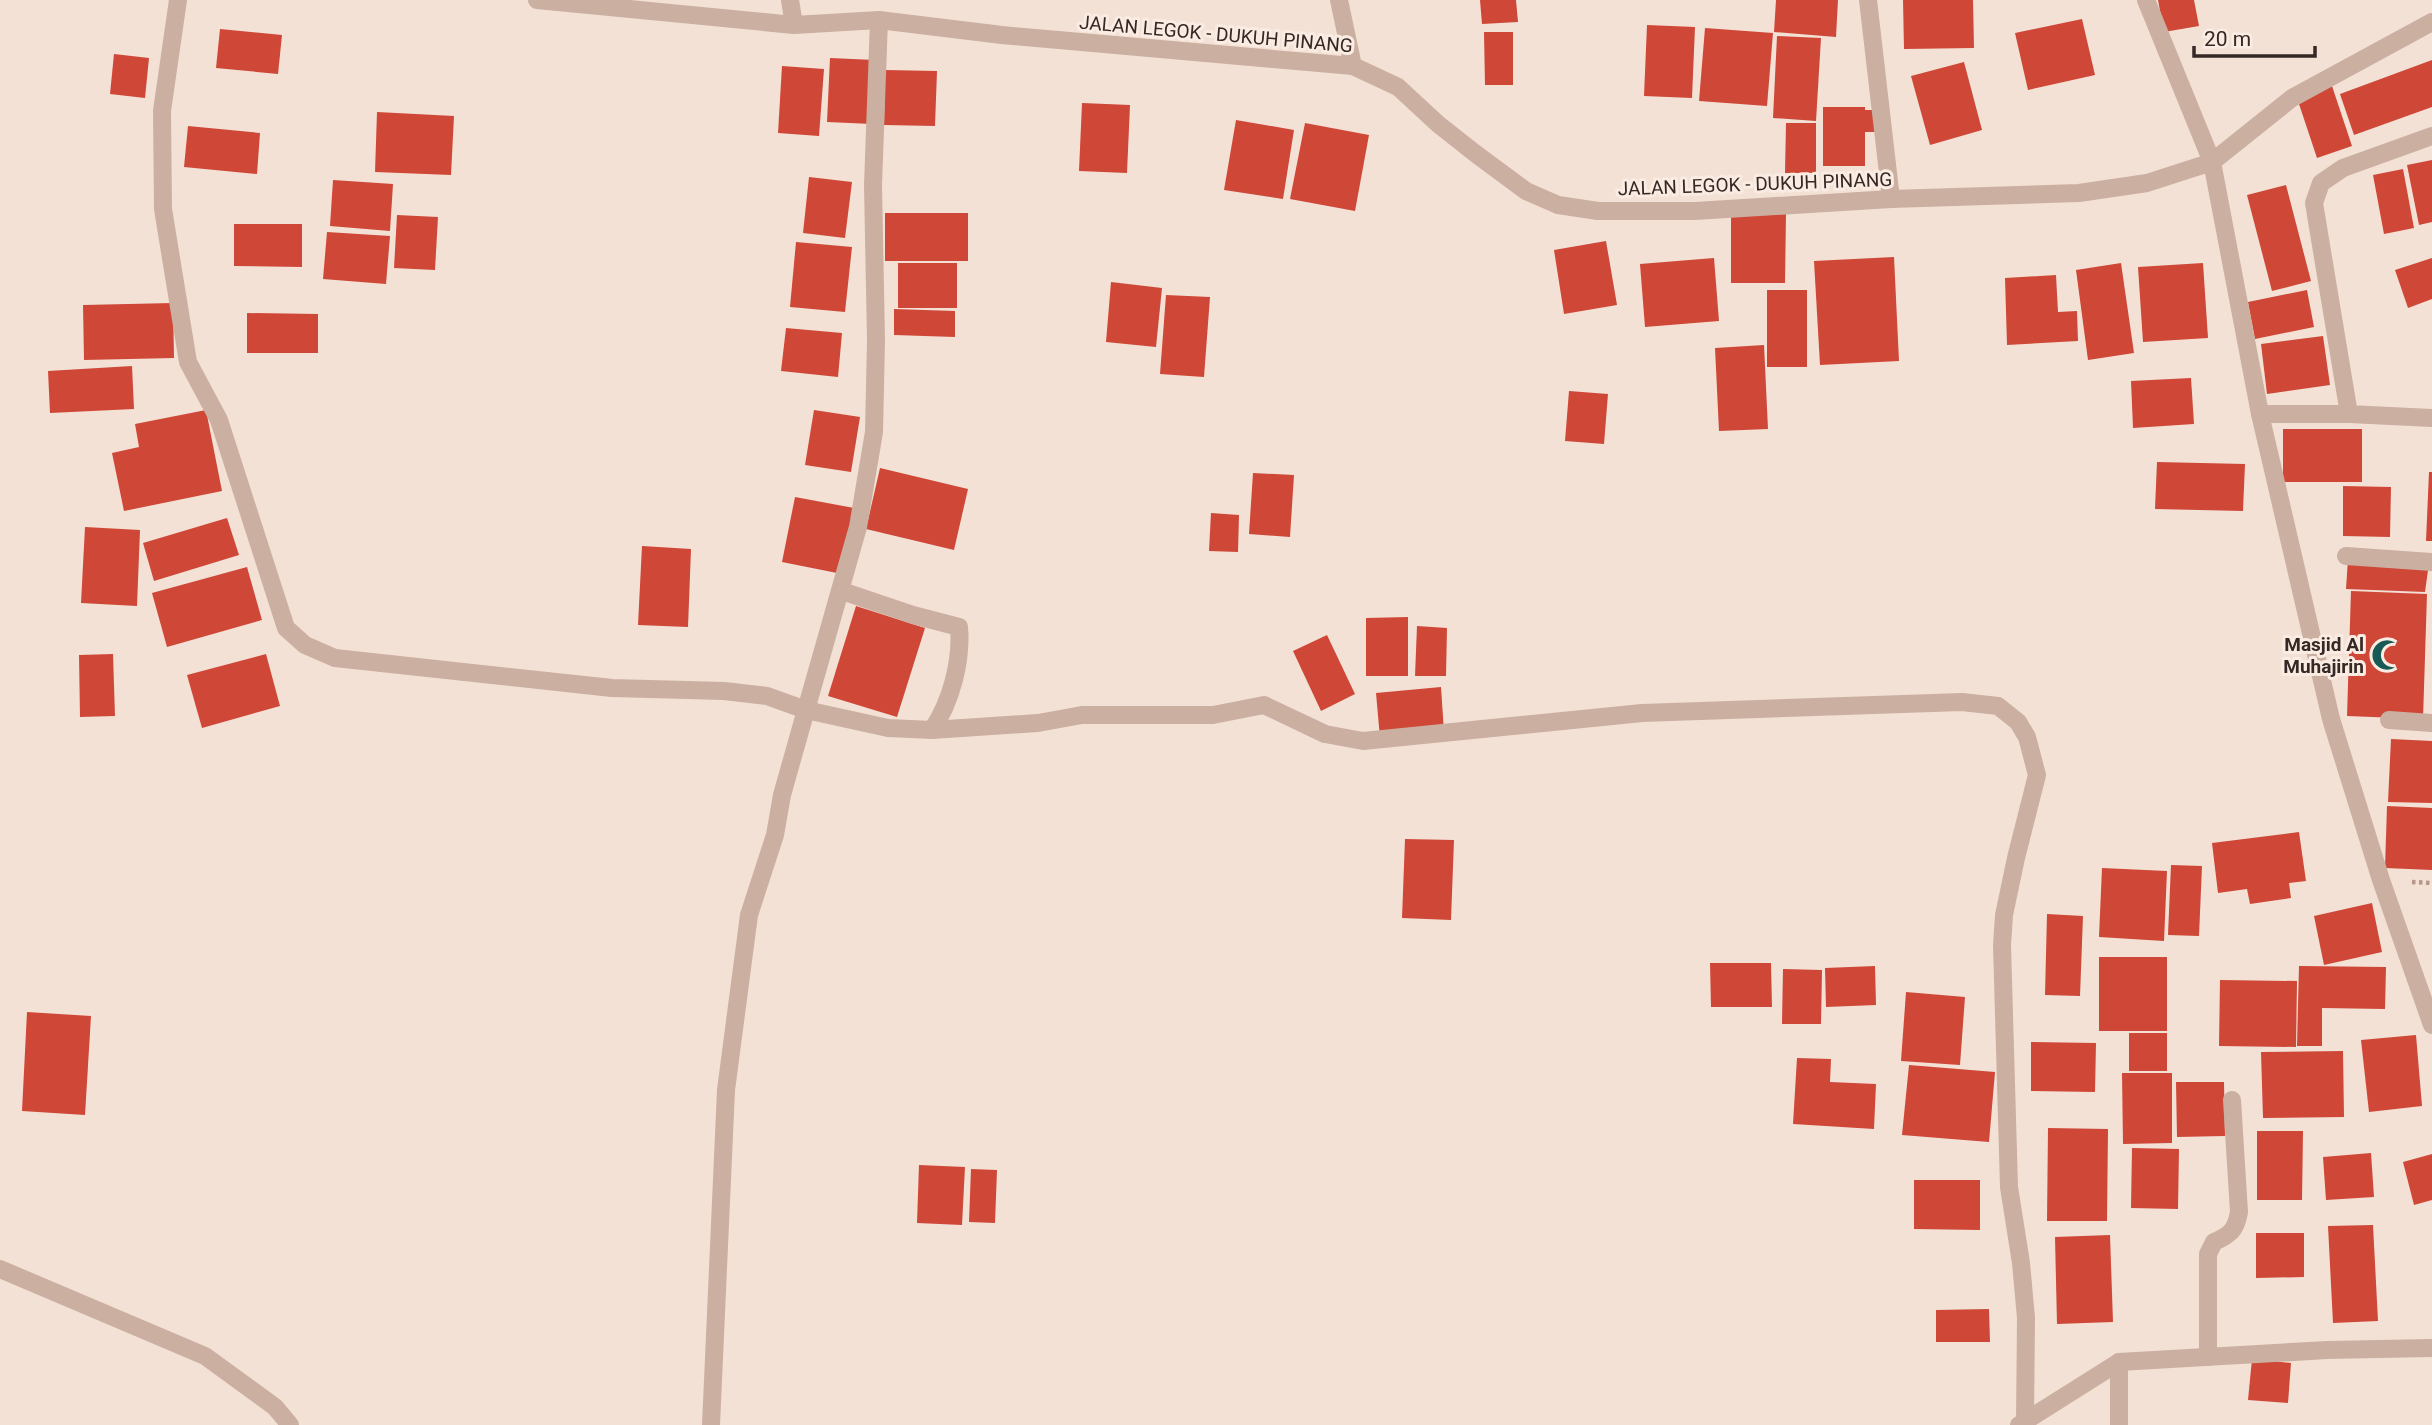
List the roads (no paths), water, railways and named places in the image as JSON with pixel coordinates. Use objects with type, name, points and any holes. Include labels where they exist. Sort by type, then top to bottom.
[{"type":"street","points":[[178,0],[162,111],[163,209],[188,362],[219,420],[286,628],[305,645],[335,658],[612,688],[734,692],[767,696],[806,710],[888,728],[932,730],[1038,723],[1082,715],[1213,715],[1264,705],[1325,734],[1363,741],[1642,713],[1962,702],[1998,706],[2018,722],[2027,737],[2037,775],[2006,904],[2002,945],[2009,1187],[2021,1263],[2026,1318],[2022,1423]]},
{"type":"street","name":"JALAN LEGOK - DUKUH PINANG","points":[[537,0],[794,25],[879,20],[1002,36],[1353,66],[1398,87],[1438,124],[1526,191],[1558,205],[1598,211],[1695,211],[1891,199],[2079,193],[2147,183],[2212,162],[2292,98],[2432,22]]},
{"type":"street","points":[[790,0],[794,25]]},
{"type":"street","points":[[1339,0],[1353,66]]},
{"type":"street","points":[[1868,0],[1891,199]]},
{"type":"street","points":[[2146,0],[2212,162],[2260,414],[2331,719],[2381,880],[2432,1026]]},
{"type":"street","points":[[711,1425],[726,1090],[749,915],[775,835],[782,795],[859,527],[874,432],[876,340],[873,185],[879,20]]},
{"type":"street","points":[[2349,414],[2314,203],[2316,192],[2321,183],[2343,167],[2432,136]]},
{"type":"street","points":[[2260,414],[2432,418]]},
{"type":"street","points":[[2346,556],[2432,562]]},
{"type":"street","points":[[842,591],[959,627],[961,647],[943,713],[932,730]]},
{"type":"street","points":[[2389,720],[2432,723]]},
{"type":"street","points":[[2208,1357],[2208,1254],[2214,1242],[2235,1230],[2239,1212],[2232,1100]]},
{"type":"street","points":[[0,1269],[205,1356],[275,1407],[290,1425]]},
{"type":"street","points":[[2022,1423],[2119,1362],[2327,1350],[2432,1348]]},
{"type":"street","points":[[2119,1362],[2119,1425]]},
{"type":"place","name":"Masjid Al Muhajirin","points":[[2387,655]]}]
